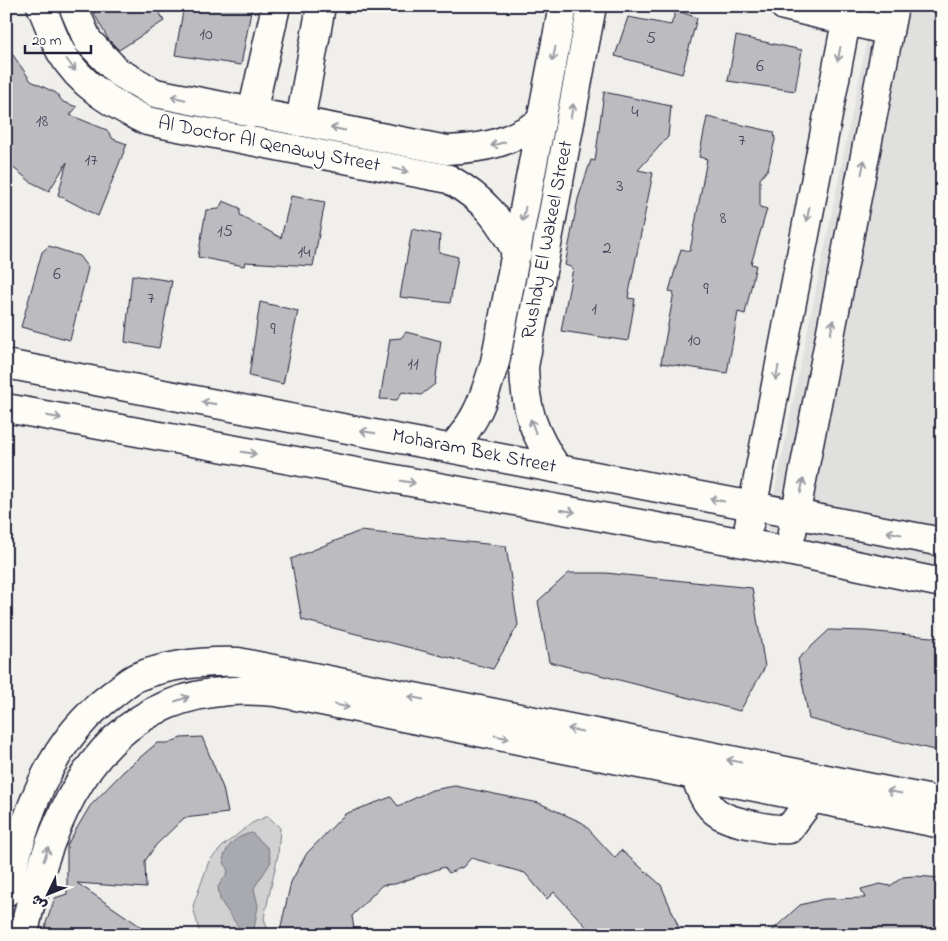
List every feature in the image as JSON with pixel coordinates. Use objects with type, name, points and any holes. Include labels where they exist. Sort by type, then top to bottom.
[{"type":"street","name":"Al Doctor Al Qenawy Street","points":[[41,6],[61,52],[81,79],[107,100],[147,122],[449,179],[473,193],[499,220],[517,253]]},
{"type":"street","name":"Al Doctor Al Qenawy Street","points":[[73,6],[88,42],[118,72],[155,93],[448,150],[481,149],[505,142],[541,122]]},
{"type":"street","points":[[252,113],[276,6]]},
{"type":"street","points":[[300,122],[321,6]]},
{"type":"street","name":"Rushdy El Wakeel Street","points":[[452,448],[480,410],[495,362],[563,6]]},
{"type":"street","name":"Rushdy El Wakeel Street","points":[[557,468],[542,446],[531,422],[525,396],[524,367],[592,6]]},
{"type":"street","points":[[784,6],[891,19],[788,551]]},
{"type":"street","points":[[746,543],[751,506],[847,14]]},
{"type":"street","points":[[215,136],[220,107]]},
{"type":"street","points":[[495,362],[524,367]]},
{"type":"street","name":"Moharam Bek Street","points":[[6,364],[942,542]]},
{"type":"street","name":"Moharam Bek Street","points":[[6,408],[746,543],[942,582]]},
{"type":"street","points":[[6,892],[38,787],[69,736],[102,703],[135,678],[168,668],[203,661],[238,662],[942,802]]},
{"type":"street","points":[[135,678],[141,697],[156,710]]},
{"type":"street","points":[[24,935],[29,906],[56,824],[76,787],[101,754],[125,730],[156,710],[184,698],[214,691],[246,689],[276,692],[942,824]]},
{"type":"street","points":[[102,703],[116,714],[125,730]]},
{"type":"street","points":[[696,775],[708,802],[718,815],[728,820],[778,830],[789,829],[812,798]]},
{"type":"shaded area","points":[[874,6],[942,6],[942,568],[766,534]]},
{"type":"shaded area","points":[[268,816],[280,828],[278,855],[264,918],[269,935],[200,935],[193,906],[209,861],[224,845],[252,823]]},
{"type":"shaded area","points":[[252,833],[268,848],[271,862],[254,888],[258,906],[253,935],[237,935],[239,928],[220,900],[218,887],[228,872],[223,859],[227,849],[233,841],[241,836]]},
{"type":"building","points":[[90,6],[156,6],[164,21],[119,50],[108,39]]},
{"type":"building","points":[[184,6],[252,6],[241,65],[175,55]]},
{"type":"building","points":[[676,10],[697,18],[682,74],[615,56],[628,17],[671,25]]},
{"type":"building","points":[[736,36],[802,50],[795,91],[728,81]]},
{"type":"building","points":[[6,45],[31,81],[56,93],[63,102],[77,107],[70,115],[107,130],[113,139],[127,144],[98,216],[58,195],[67,162],[49,191],[31,182],[6,162]]},
{"type":"building","points":[[604,92],[671,106],[668,137],[638,170],[653,173],[628,298],[635,299],[628,341],[561,331],[573,268],[565,265],[578,199],[591,160],[595,161]]},
{"type":"building","points":[[707,117],[774,132],[775,140],[768,169],[760,179],[760,207],[767,209],[751,264],[756,265],[745,314],[738,312],[727,373],[661,363],[674,292],[669,291],[681,249],[690,251],[707,159],[699,157]]},
{"type":"building","points":[[291,196],[325,202],[313,266],[245,262],[244,266],[198,257],[206,210],[219,209],[223,201],[240,208],[240,215],[281,238]]},
{"type":"building","points":[[412,229],[440,235],[439,252],[458,257],[450,303],[400,297]]},
{"type":"building","points":[[49,246],[79,256],[88,268],[70,340],[21,327],[42,252]]},
{"type":"building","points":[[132,275],[172,281],[159,348],[125,342]]},
{"type":"building","points":[[260,302],[298,311],[283,384],[249,376]]},
{"type":"building","points":[[406,332],[441,341],[435,384],[421,395],[402,392],[397,400],[380,399],[390,339],[401,338]]},
{"type":"building","points":[[360,531],[506,546],[518,625],[493,669],[302,620],[291,559]]},
{"type":"building","points":[[569,573],[606,573],[752,588],[765,667],[740,711],[549,662],[538,601]]},
{"type":"building","points":[[829,630],[866,631],[942,638],[942,752],[809,719],[798,659]]},
{"type":"building","points":[[202,737],[223,788],[228,813],[184,818],[156,845],[145,861],[146,888],[77,883],[153,935],[45,935],[46,923],[55,898],[67,894],[67,845],[90,806],[124,771],[157,743],[168,743],[181,738]]},
{"type":"building","points":[[455,786],[539,803],[583,823],[615,858],[621,850],[661,885],[682,935],[594,935],[554,892],[547,899],[525,873],[471,858],[463,867],[449,873],[444,867],[395,884],[382,885],[352,916],[355,935],[279,935],[291,882],[307,853],[345,814],[391,797],[398,806],[432,790]]},
{"type":"building","points":[[903,877],[942,878],[942,935],[767,935],[800,905],[824,899],[865,898],[861,889],[880,884],[890,886]]}]
